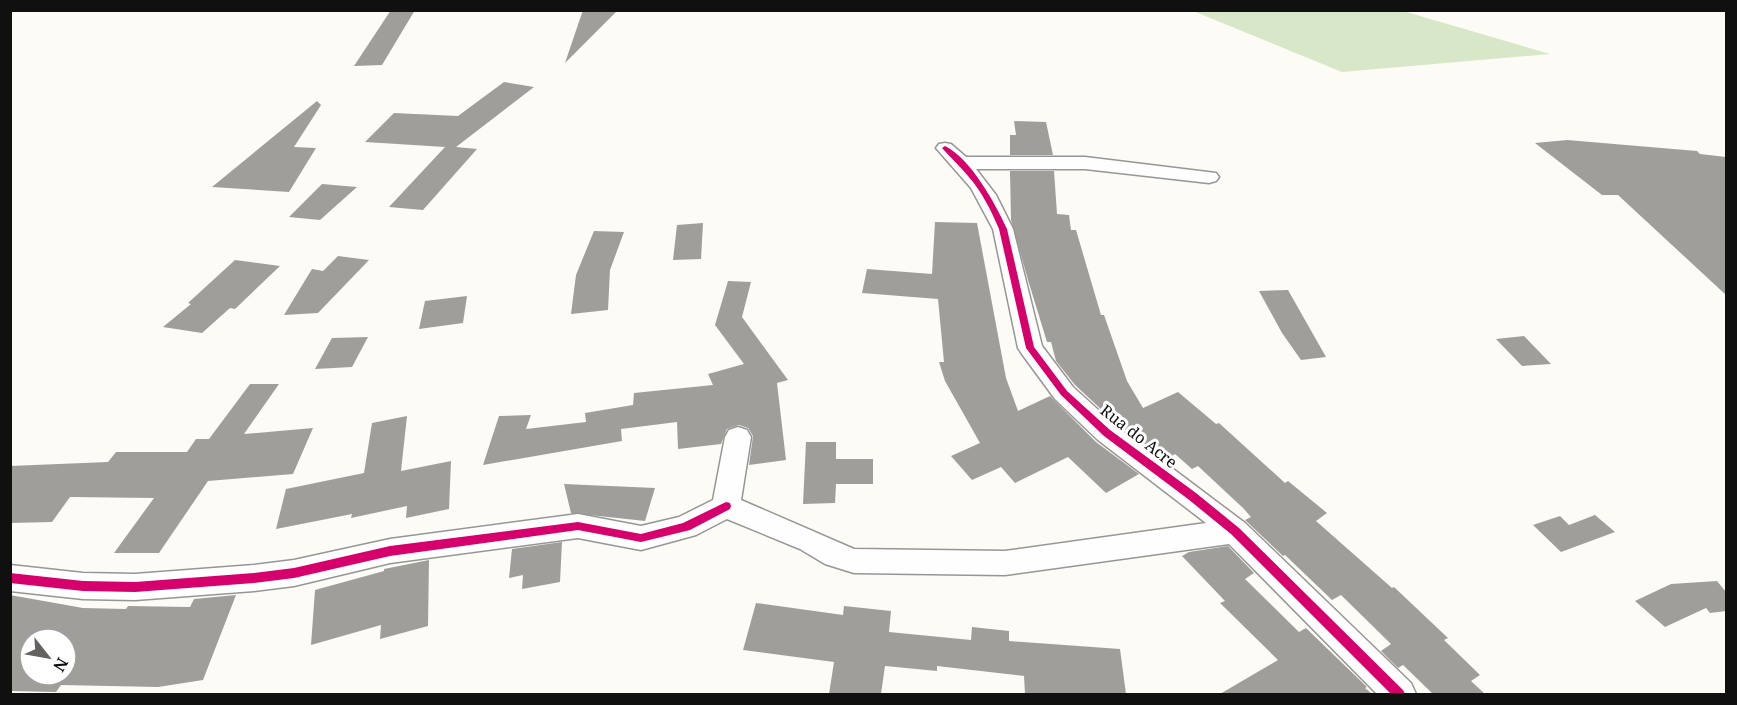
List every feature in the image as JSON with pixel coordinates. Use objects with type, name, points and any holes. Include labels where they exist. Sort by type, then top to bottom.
[{"type":"street","name":"Rua do Acre","points":[[1209,177],[1085,163],[954,156],[983,188],[1004,229],[1030,348],[1064,393],[1107,433],[1235,531],[1399,694]]},
{"type":"street","points":[[726,506],[738,438]]},
{"type":"street","points":[[726,506],[810,541],[835,555],[854,561],[1005,563],[1235,531]]},
{"type":"street","points":[[10,578],[83,586],[135,587],[254,578],[294,573],[390,551],[578,526],[641,538],[686,527],[726,506]]},
{"type":"green space","points":[[1193,11],[1403,11],[1550,54],[1342,72]]},
{"type":"building","points":[[391,10],[415,10],[382,65],[354,66]]},
{"type":"building","points":[[583,10],[618,10],[565,63]]},
{"type":"building","points":[[504,82],[534,87],[456,147],[477,149],[423,210],[389,207],[445,147],[365,142],[394,113],[458,116]]},
{"type":"building","points":[[317,101],[321,105],[294,147],[316,148],[289,192],[212,187]]},
{"type":"building","points":[[1014,121],[1046,122],[1053,155],[1010,155],[1010,135],[1016,135]]},
{"type":"building","points":[[1567,140],[1697,151],[1700,154],[1726,157],[1726,295],[1618,195],[1602,195],[1535,143]]},
{"type":"building","points":[[1010,171],[1054,171],[1057,214],[1069,215],[1071,230],[1076,230],[1101,315],[1104,315],[1127,381],[1143,408],[1178,392],[1216,424],[1219,423],[1285,483],[1288,481],[1327,513],[1316,521],[1392,588],[1394,587],[1448,638],[1444,640],[1480,675],[1471,681],[1485,694],[1433,694],[1403,665],[1398,668],[1381,651],[1391,644],[1341,595],[1332,600],[1285,555],[1283,556],[1245,520],[1251,517],[1243,508],[1198,466],[1192,469],[1175,454],[1165,460],[1117,424],[1075,385],[1056,361],[1051,342],[1047,342],[1028,280],[1011,220]]},
{"type":"building","points":[[322,184],[357,187],[320,220],[289,217]]},
{"type":"building","points":[[935,222],[977,223],[1006,378],[1018,411],[1050,396],[1096,442],[1139,474],[1106,493],[1068,457],[1015,483],[1001,467],[972,480],[951,456],[980,443],[945,381],[939,362],[944,362],[938,299],[862,293],[867,269],[932,274]]},
{"type":"building","points":[[703,223],[701,259],[673,260],[677,225]]},
{"type":"building","points":[[594,231],[624,232],[610,270],[608,310],[571,314],[576,275]]},
{"type":"building","points":[[338,256],[369,260],[318,313],[284,315],[312,269],[323,271]]},
{"type":"building","points":[[235,260],[280,266],[235,309],[230,308],[202,333],[163,327],[191,304],[188,303]]},
{"type":"building","points":[[728,281],[751,282],[742,317],[788,380],[777,383],[786,460],[749,465],[753,436],[748,428],[739,425],[727,429],[721,444],[678,449],[677,422],[621,429],[622,441],[483,465],[499,416],[531,415],[526,429],[586,422],[585,413],[633,405],[634,393],[713,385],[708,374],[744,364],[715,325]]},
{"type":"building","points":[[1288,290],[1326,357],[1301,360],[1282,333],[1259,291]]},
{"type":"building","points":[[467,296],[463,323],[419,329],[425,301]]},
{"type":"building","points":[[1524,336],[1551,364],[1522,366],[1496,339]]},
{"type":"building","points":[[368,337],[352,367],[315,369],[332,338]]},
{"type":"building","points":[[250,384],[279,384],[244,434],[313,428],[293,474],[208,481],[159,553],[114,553],[154,498],[70,497],[52,522],[10,523],[10,466],[108,462],[116,452],[187,452],[196,439],[209,439]]},
{"type":"building","points":[[407,416],[401,471],[451,461],[449,509],[406,518],[407,506],[351,518],[352,514],[276,529],[286,489],[364,473],[372,423]]},
{"type":"building","points":[[806,442],[836,442],[836,459],[873,459],[873,484],[836,484],[835,503],[803,504]]},
{"type":"building","points":[[564,484],[655,488],[645,521],[571,513]]},
{"type":"building","points":[[1595,515],[1615,532],[1561,552],[1533,525],[1560,516],[1569,525]]},
{"type":"building","points":[[562,542],[560,582],[522,589],[523,575],[509,578],[512,549]]},
{"type":"building","points":[[1228,546],[1254,573],[1245,579],[1299,632],[1306,628],[1372,694],[1220,694],[1278,660],[1220,603],[1225,601],[1182,556],[1189,552]]},
{"type":"building","points":[[429,560],[428,626],[380,639],[381,625],[311,645],[315,590],[384,571],[384,569]]},
{"type":"building","points":[[1717,581],[1726,592],[1726,611],[1710,613],[1706,608],[1665,627],[1635,601],[1671,584]]},
{"type":"building","points":[[10,595],[83,608],[126,609],[128,606],[190,607],[194,599],[236,595],[203,680],[158,687],[78,685],[78,627],[18,627],[18,687],[60,687],[56,692],[10,691]]},
{"type":"building","points":[[756,603],[843,615],[844,606],[891,611],[889,632],[971,640],[972,627],[1009,631],[1009,641],[1120,649],[1126,694],[1025,694],[1024,676],[937,666],[937,671],[885,666],[881,694],[829,694],[834,662],[743,650]]},
{"type":"cycle path","points":[[945,148],[964,166],[979,185],[998,217],[1003,229],[1030,348],[1064,393],[1107,433],[1235,531],[1399,694]]},
{"type":"cycle path","points":[[10,578],[83,586],[135,587],[254,578],[294,573],[390,551],[578,526],[641,538],[686,527],[726,506]]}]
